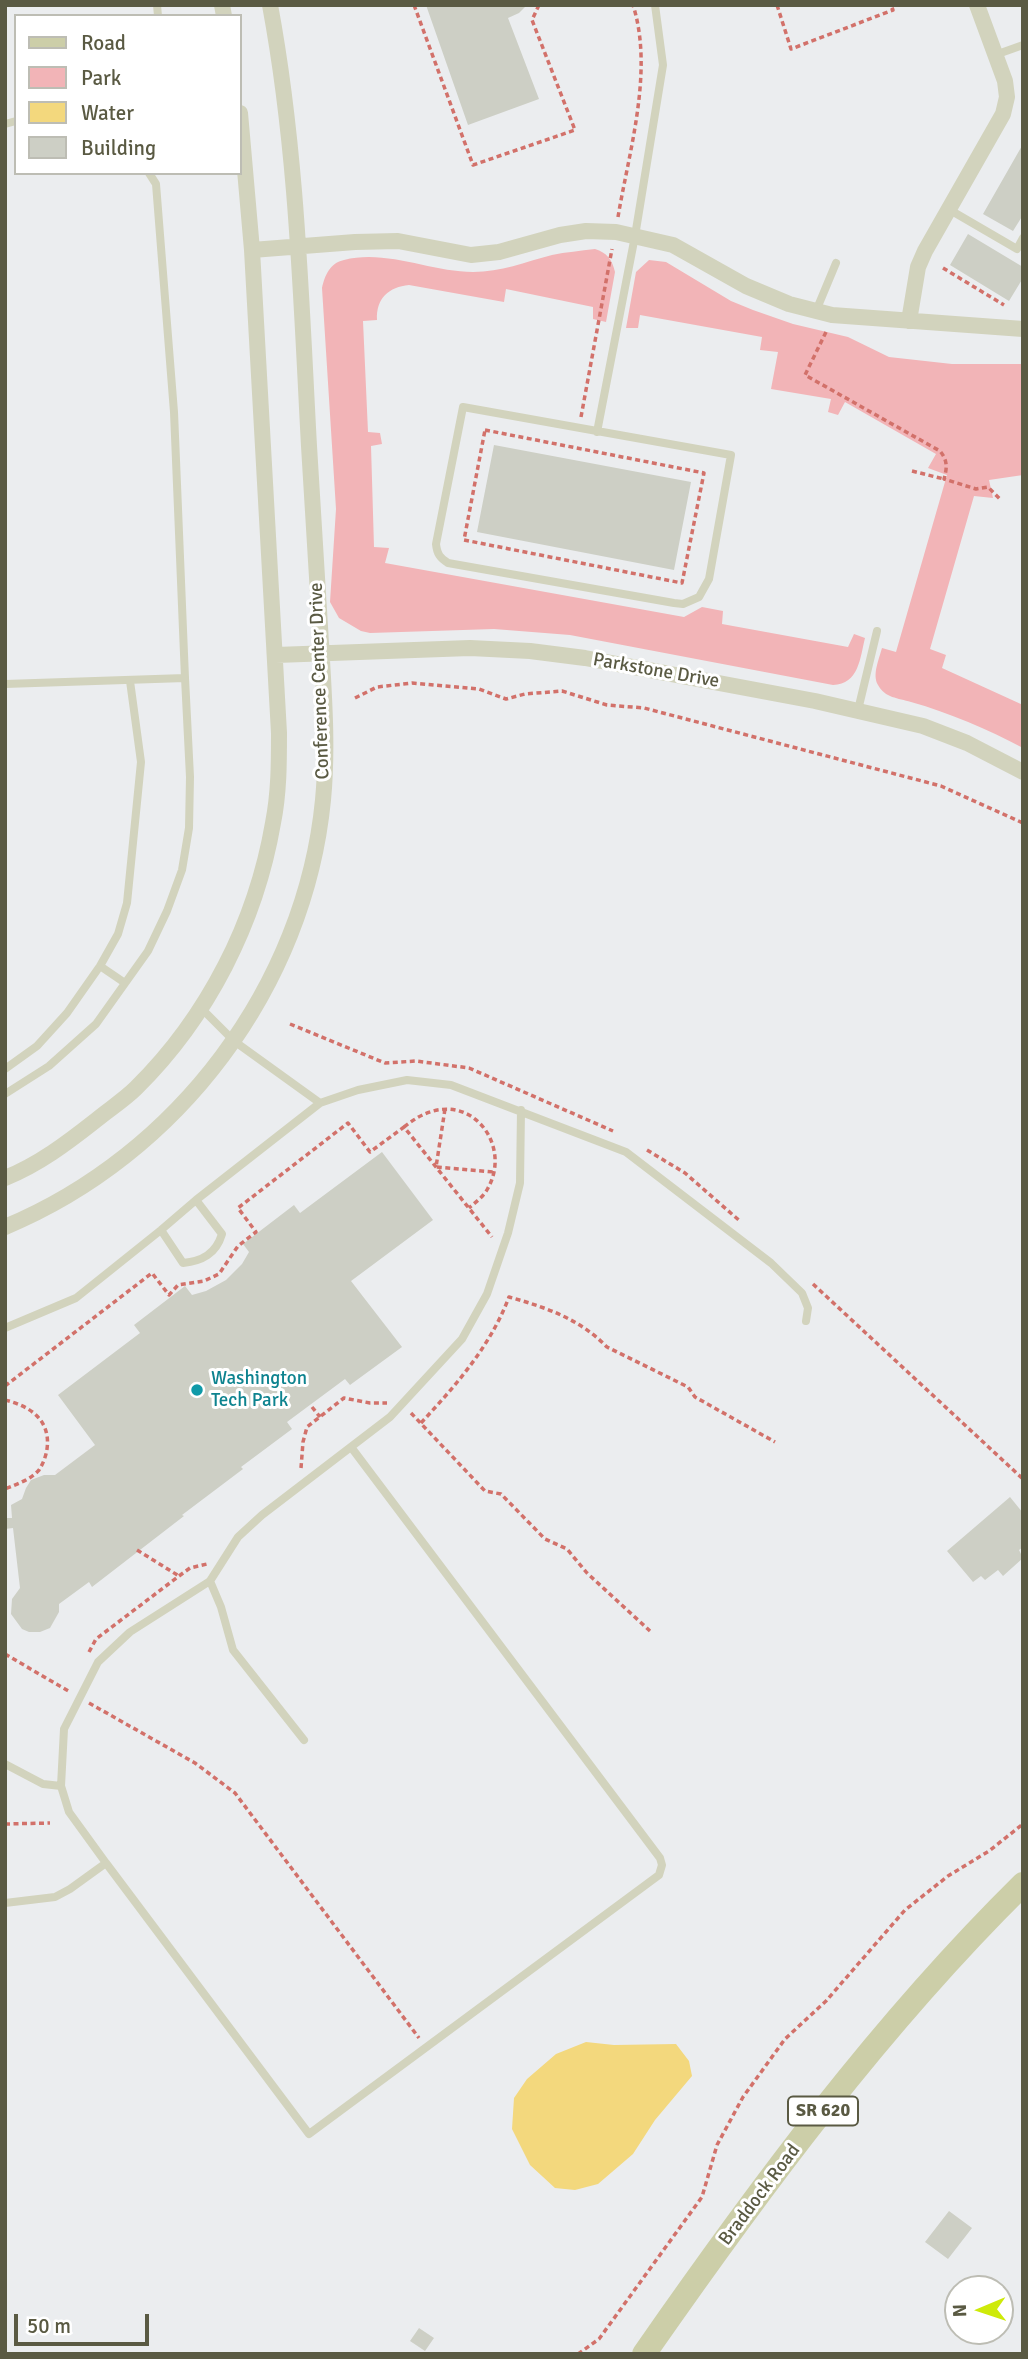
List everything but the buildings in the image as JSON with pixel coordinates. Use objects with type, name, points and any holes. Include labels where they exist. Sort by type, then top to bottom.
[{"type":"main road","name":"Braddock Road","points":[[644,2354],[844,2084],[925,1987],[1023,1884]]},
{"type":"street","name":"Conference Center Drive","points":[[5,1227],[59,1201],[104,1172],[143,1143],[188,1098],[234,1041],[259,1003],[281,957],[315,849],[323,800],[326,744],[293,177],[270,5]]},
{"type":"street","points":[[909,321],[919,267],[1003,114],[1007,97],[1005,80],[977,5]]},
{"type":"street","points":[[5,1178],[45,1158],[135,1089],[201,1009],[230,958],[255,898],[269,845],[278,778],[276,655],[252,250],[242,136]]},
{"type":"street","points":[[252,250],[398,241],[471,256],[499,252],[561,234],[616,232],[673,245],[746,286],[789,304],[832,315],[1023,329]]},
{"type":"street","name":"Parkstone Drive","points":[[276,655],[470,648],[530,651],[586,658],[858,710],[922,726],[967,743],[1023,772]]},
{"type":"lane","points":[[597,432],[635,236],[663,65],[655,5]]},
{"type":"lane","points":[[995,55],[1023,45]]},
{"type":"lane","points":[[5,1094],[49,1066],[96,1024],[148,951],[182,870],[189,828],[186,678],[174,412],[156,184],[150,175]]},
{"type":"lane","points":[[950,210],[1017,249],[1023,238]]},
{"type":"lane","points":[[817,311],[835,263]]},
{"type":"lane","points":[[463,407],[597,432],[732,455],[709,579],[699,597],[683,604],[674,603],[448,563],[436,552],[463,407]]},
{"type":"lane","points":[[858,710],[877,631]]},
{"type":"lane","points":[[5,684],[186,678]]},
{"type":"lane","points":[[5,1069],[37,1046],[67,1013],[100,966],[118,934],[127,903],[141,762],[130,681]]},
{"type":"lane","points":[[100,966],[125,983]]},
{"type":"lane","points":[[201,1009],[234,1041],[320,1103]]},
{"type":"lane","points":[[5,1328],[76,1298],[320,1103],[358,1090],[407,1080],[452,1085],[626,1152],[771,1263],[802,1293],[808,1308],[806,1321]]},
{"type":"lane","points":[[351,1447],[662,1864],[659,1875],[309,2134],[69,1812],[61,1786],[64,1729],[98,1662],[130,1632],[210,1581],[238,1537],[402,1404],[461,1339],[487,1294],[508,1233],[520,1183],[521,1110]]},
{"type":"lane","points":[[161,1230],[183,1262],[193,1262],[211,1253],[222,1234],[196,1200]]},
{"type":"lane","points":[[210,1581],[222,1606],[233,1650],[304,1740]]},
{"type":"lane","points":[[5,1764],[43,1784],[61,1786]]},
{"type":"lane","points":[[5,1903],[55,1897],[71,1889],[106,1863]]},
{"type":"path","points":[[414,5],[473,165],[575,130],[532,20],[538,5]]},
{"type":"path","points":[[777,5],[791,49],[893,10],[891,5]]},
{"type":"path","points":[[943,268],[1004,305]]},
{"type":"path","points":[[826,332],[805,374],[940,452],[945,458],[947,469],[944,479]]},
{"type":"path","points":[[485,430],[575,447],[704,473],[682,583],[464,540],[485,430]]},
{"type":"path","points":[[912,471],[976,489],[988,487],[1001,500]]},
{"type":"path","points":[[355,698],[377,687],[412,683],[479,689],[506,699],[526,694],[562,691],[607,705],[644,708],[940,786],[1023,823]]},
{"type":"path","points":[[436,1167],[444,1109]]},
{"type":"path","points":[[5,1386],[152,1273],[169,1295],[178,1285],[204,1281],[219,1274],[238,1246],[256,1232],[238,1208],[348,1123],[370,1152],[420,1115],[444,1109],[468,1113],[488,1132],[496,1152],[495,1172],[488,1190],[469,1208]]},
{"type":"path","points":[[404,1127],[496,1241]]},
{"type":"path","points":[[436,1167],[495,1172]]},
{"type":"path","points":[[421,1423],[475,1360],[502,1315],[509,1297],[543,1307],[570,1319],[596,1336],[607,1347],[688,1387],[695,1397],[775,1442]]},
{"type":"path","points":[[5,1399],[20,1403],[35,1412],[48,1439],[47,1450],[39,1470],[23,1482],[5,1489]]},
{"type":"path","points":[[402,1404],[485,1491],[501,1494],[545,1539],[567,1549],[587,1573],[650,1631]]},
{"type":"path","points":[[312,1408],[320,1417]]},
{"type":"path","points":[[137,1550],[179,1576]]},
{"type":"path","points":[[5,1654],[195,1763],[235,1793],[426,2048]]},
{"type":"path","points":[[5,1824],[50,1823]]},
{"type":"path","points":[[578,2354],[598,2339],[702,2197],[717,2145],[743,2097],[785,2039],[826,2001],[905,1910],[948,1876],[1023,1824]]},
{"type":"green space","points":[[595,249],[608,257],[615,272],[606,322],[593,319],[593,307],[506,289],[504,302],[409,285],[395,288],[385,295],[377,312],[377,320],[363,321],[368,432],[380,433],[382,444],[371,446],[374,547],[389,548],[385,563],[684,617],[702,607],[723,611],[722,624],[848,647],[854,634],[865,638],[857,669],[842,684],[833,685],[570,635],[494,629],[370,633],[361,631],[339,618],[330,602],[336,509],[322,288],[329,270],[344,260],[376,257],[441,269],[483,272],[552,255]]},
{"type":"green space","points":[[649,260],[666,262],[731,301],[753,310],[793,324],[848,337],[889,357],[952,364],[1023,364],[1023,475],[989,480],[993,498],[974,496],[930,649],[946,655],[942,668],[1023,705],[1023,748],[954,716],[888,695],[876,681],[882,648],[896,652],[947,475],[928,468],[936,454],[845,402],[838,415],[828,412],[831,399],[771,389],[778,352],[760,350],[762,337],[640,315],[638,328],[626,328],[636,272]]},
{"type":"water","points":[[586,2042],[614,2045],[676,2044],[689,2061],[692,2076],[655,2120],[633,2154],[598,2184],[575,2190],[555,2188],[530,2165],[512,2129],[514,2098],[527,2079],[556,2054]]},
{"type":"place","name":"Washington Tech Park","points":[[197,1390]]}]
